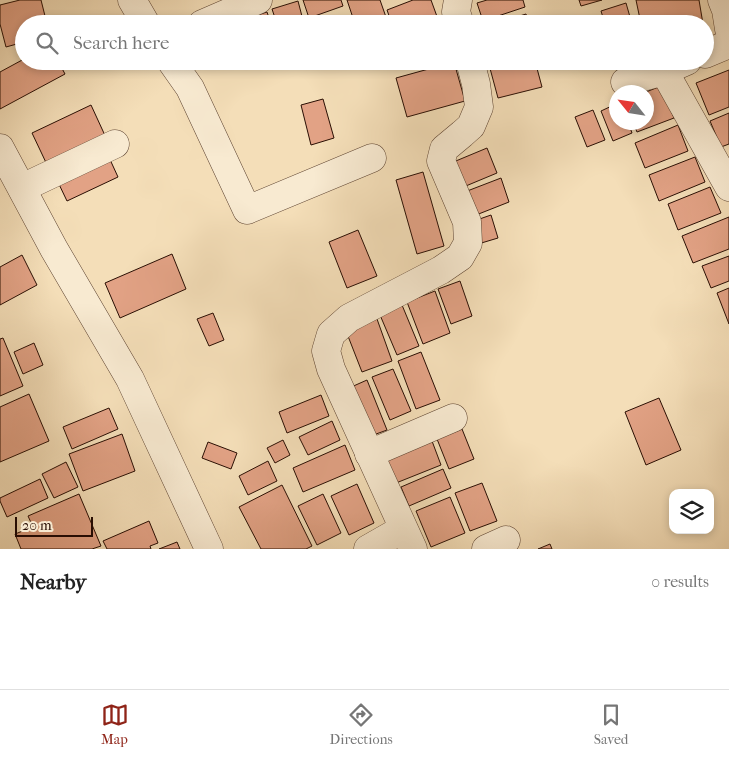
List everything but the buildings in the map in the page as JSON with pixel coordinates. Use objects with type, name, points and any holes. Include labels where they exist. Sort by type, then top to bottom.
[{"type":"street","points":[[132,0],[141,15]]},
{"type":"street","points":[[223,15],[258,0]]},
{"type":"street","points":[[457,15],[458,0]]},
{"type":"street","points":[[722,0],[726,10],[729,29]]},
{"type":"street","points":[[714,50],[729,44]]},
{"type":"street","points":[[177,70],[190,88],[247,210],[372,158]]},
{"type":"street","points":[[368,549],[408,539],[331,369],[326,351],[331,334],[349,318],[441,270],[460,257],[468,242],[467,222],[441,161],[444,149],[470,126],[479,107],[472,70]]},
{"type":"street","points":[[625,82],[663,70]]},
{"type":"street","points":[[678,70],[729,187]]},
{"type":"street","points":[[22,188],[115,144]]},
{"type":"street","points":[[0,148],[54,249],[130,379],[209,549]]},
{"type":"street","points":[[370,454],[453,418]]}]
